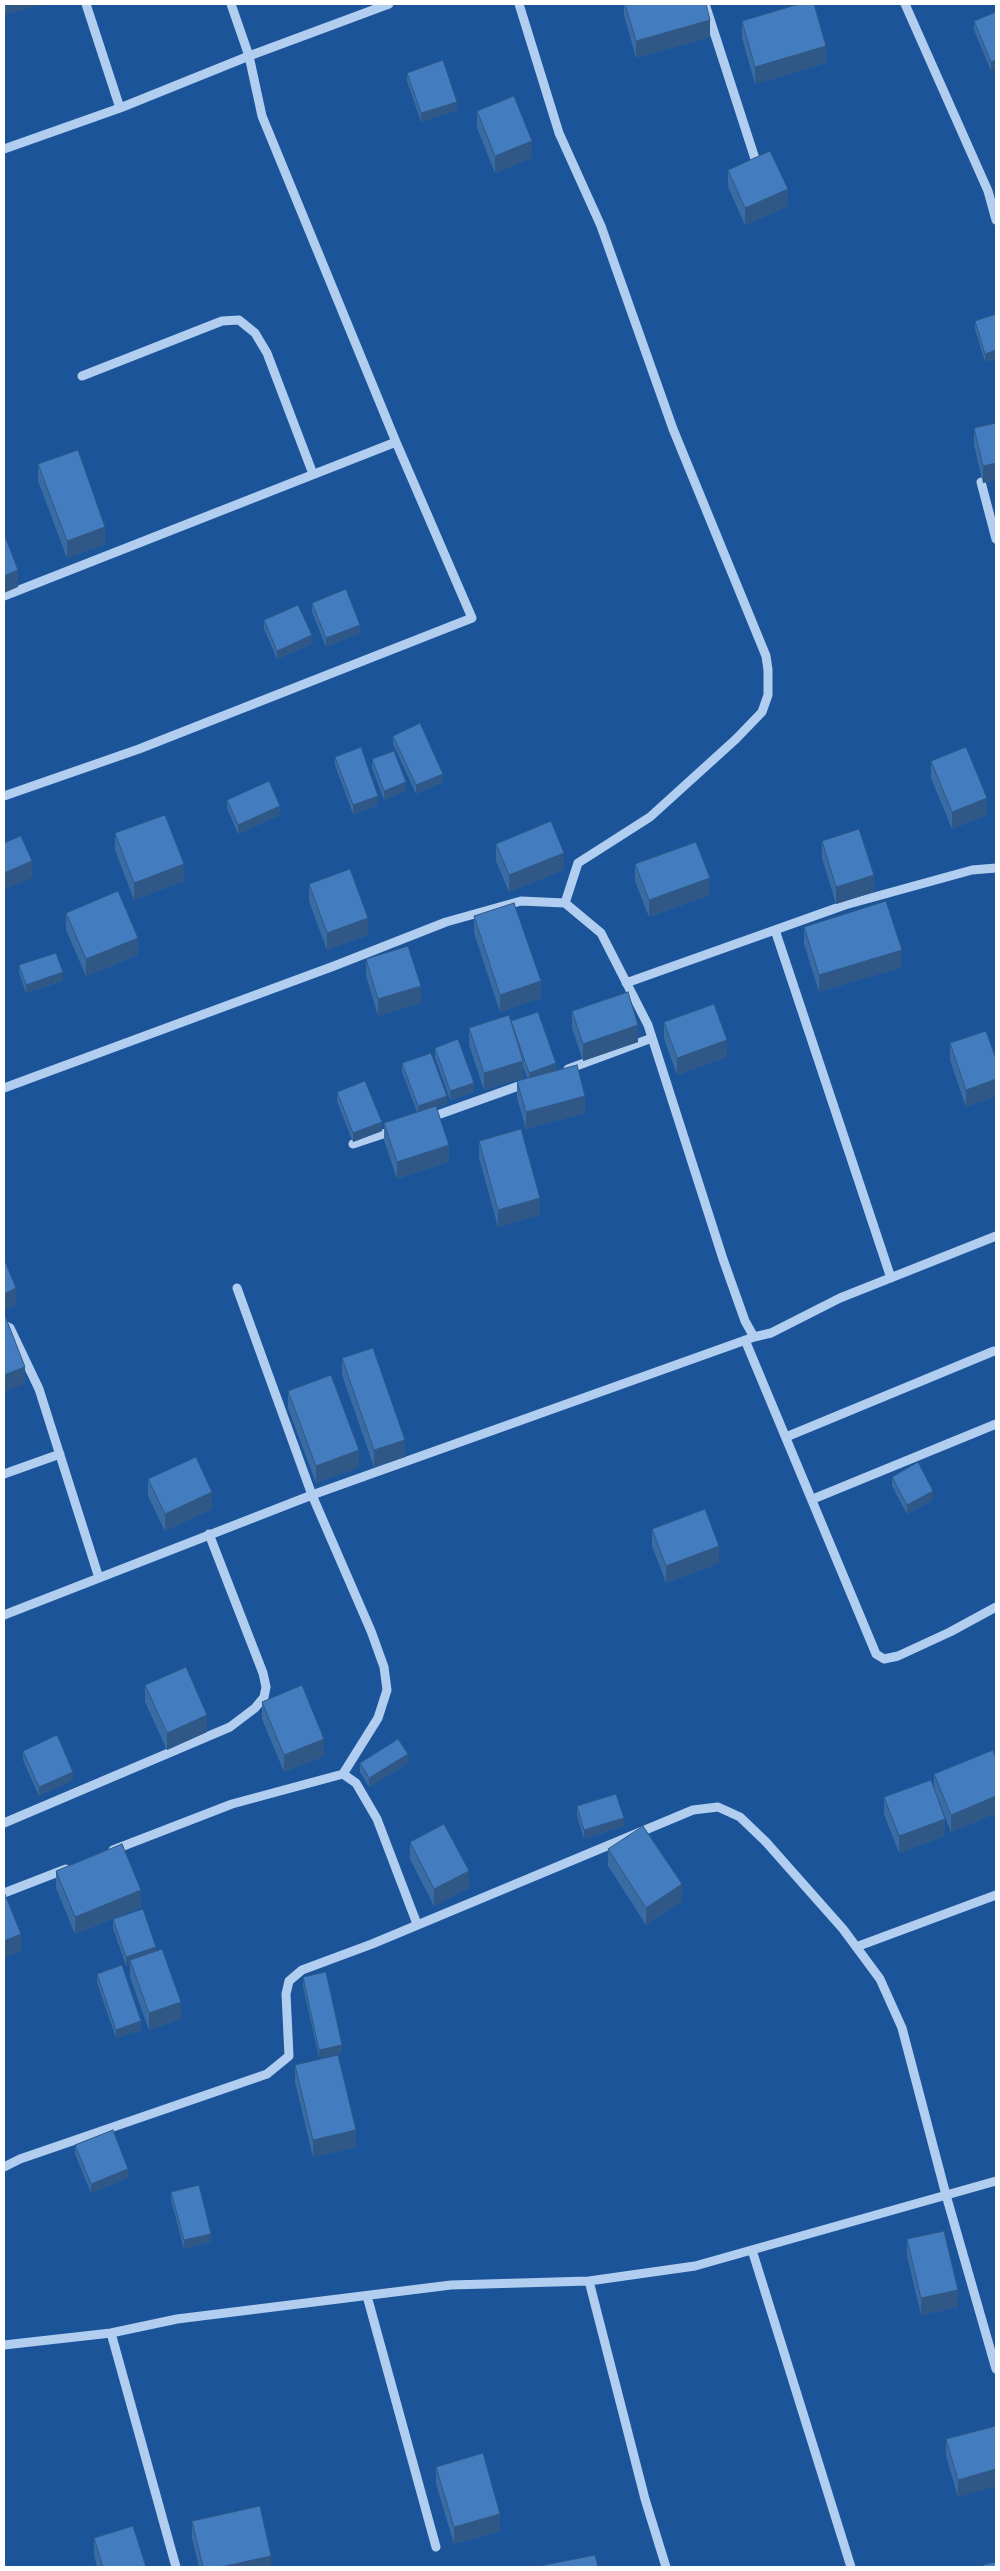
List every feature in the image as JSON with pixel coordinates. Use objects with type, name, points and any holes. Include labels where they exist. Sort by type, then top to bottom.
[{"type":"street","points":[[86,4],[120,108]]},
{"type":"street","points":[[4,796],[138,749],[472,618],[396,442],[262,116],[249,56],[231,4]]},
{"type":"street","points":[[4,149],[120,108],[249,56],[389,4]]},
{"type":"street","points":[[519,4],[559,133],[601,226],[673,429],[759,638],[766,656],[768,670],[768,695],[762,712],[736,739],[650,817],[578,863],[565,903]]},
{"type":"street","points":[[705,4],[758,168]]},
{"type":"street","points":[[905,4],[988,191],[996,220]]},
{"type":"street","points":[[82,376],[222,321],[239,320],[255,333],[267,353],[313,474]]},
{"type":"street","points":[[4,596],[396,442]]},
{"type":"street","points":[[981,482],[996,539]]},
{"type":"street","points":[[626,983],[845,905],[972,870],[996,868]]},
{"type":"street","points":[[4,1088],[334,966],[446,922],[521,901],[565,903],[600,933],[648,1025],[723,1259],[745,1321],[754,1337]]},
{"type":"street","points":[[775,930],[891,1278]]},
{"type":"street","points":[[559,1072],[652,1038]]},
{"type":"street","points":[[419,1122],[540,1079]]},
{"type":"street","points":[[353,1144],[400,1128]]},
{"type":"street","points":[[4,1615],[209,1534],[312,1496],[745,1340],[771,1333],[840,1298],[996,1236]]},
{"type":"street","points":[[102,1854],[232,1804],[343,1774],[378,1718],[387,1690],[384,1668],[371,1632],[312,1496],[237,1288]]},
{"type":"street","points":[[4,1325],[10,1328],[39,1389],[99,1578]]},
{"type":"street","points":[[745,1340],[813,1499],[868,1639],[876,1654],[884,1660],[898,1656],[950,1632],[996,1607]]},
{"type":"street","points":[[786,1437],[994,1351]]},
{"type":"street","points":[[813,1499],[996,1424]]},
{"type":"street","points":[[4,1474],[60,1454]]},
{"type":"street","points":[[4,1823],[230,1727],[255,1708],[264,1697],[266,1687],[263,1673],[209,1534]]},
{"type":"street","points":[[343,1774],[356,1783],[377,1819],[417,1924]]},
{"type":"street","points":[[4,2167],[20,2159],[266,2074],[289,2056],[286,1994],[289,1981],[302,1970],[693,1810],[718,1807],[740,1818],[766,1842],[856,1947],[880,1979],[902,2028],[946,2195],[996,2369]]},
{"type":"street","points":[[4,1893],[75,1865]]},
{"type":"street","points":[[856,1947],[996,1894]]},
{"type":"street","points":[[4,2346],[111,2333],[177,2319],[451,2285],[589,2281],[695,2266],[996,2181]]},
{"type":"street","points":[[752,2250],[850,2567]]},
{"type":"street","points":[[589,2281],[645,2498],[666,2567]]},
{"type":"street","points":[[367,2296],[436,2547]]},
{"type":"street","points":[[111,2333],[176,2567]]},
{"type":"building","points":[[625,4],[706,4],[710,20],[636,41]]},
{"type":"building","points":[[799,4],[814,4],[826,46],[755,67],[742,21]]},
{"type":"building","points":[[996,12],[996,60],[991,62],[974,21]]},
{"type":"building","points":[[443,60],[457,102],[421,113],[407,73]]},
{"type":"building","points":[[514,96],[532,141],[495,156],[477,111]]},
{"type":"building","points":[[770,151],[788,189],[745,208],[728,170]]},
{"type":"building","points":[[996,314],[996,350],[985,354],[975,321]]},
{"type":"building","points":[[996,423],[996,463],[983,466],[974,428]]},
{"type":"building","points":[[78,450],[105,527],[67,541],[38,464]]},
{"type":"building","points":[[4,534],[18,570],[4,576]]},
{"type":"building","points":[[346,589],[360,625],[326,638],[312,603]]},
{"type":"building","points":[[298,605],[312,635],[277,651],[264,620]]},
{"type":"building","points":[[420,723],[443,774],[416,785],[393,736]]},
{"type":"building","points":[[361,747],[378,796],[353,805],[335,757]]},
{"type":"building","points":[[966,747],[987,798],[952,812],[931,761]]},
{"type":"building","points":[[394,751],[406,782],[384,791],[372,759]]},
{"type":"building","points":[[269,781],[280,806],[238,825],[227,800]]},
{"type":"building","points":[[165,815],[184,864],[134,883],[115,833]]},
{"type":"building","points":[[551,821],[564,853],[509,875],[496,844]]},
{"type":"building","points":[[859,829],[874,875],[836,887],[822,841]]},
{"type":"building","points":[[21,836],[32,861],[4,873],[4,843]]},
{"type":"building","points":[[696,842],[710,878],[649,900],[635,864]]},
{"type":"building","points":[[350,869],[368,918],[327,933],[309,884]]},
{"type":"building","points":[[118,891],[138,938],[86,959],[66,913]]},
{"type":"building","points":[[886,901],[902,950],[819,975],[804,927]]},
{"type":"building","points":[[514,903],[541,981],[500,995],[474,916]]},
{"type":"building","points":[[408,946],[421,986],[378,999],[366,959]]},
{"type":"building","points":[[56,953],[63,972],[26,985],[19,965]]},
{"type":"building","points":[[628,992],[638,1025],[583,1044],[572,1011]]},
{"type":"building","points":[[714,1004],[727,1040],[677,1058],[664,1022]]},
{"type":"building","points":[[538,1012],[556,1063],[529,1073],[511,1021]]},
{"type":"building","points":[[509,1015],[523,1061],[484,1073],[469,1028]]},
{"type":"building","points":[[986,1031],[996,1059],[996,1079],[966,1090],[950,1043]]},
{"type":"building","points":[[458,1039],[474,1083],[450,1091],[435,1048]]},
{"type":"building","points":[[431,1053],[447,1096],[418,1106],[402,1063]]},
{"type":"building","points":[[577,1065],[585,1096],[526,1112],[517,1081]]},
{"type":"building","points":[[365,1081],[382,1122],[353,1133],[337,1092]]},
{"type":"building","points":[[436,1106],[449,1145],[397,1162],[384,1123]]},
{"type":"building","points":[[521,1129],[540,1198],[498,1210],[479,1141]]},
{"type":"building","points":[[4,1259],[16,1288],[4,1294]]},
{"type":"building","points":[[4,1313],[25,1367],[4,1375]]},
{"type":"building","points":[[373,1348],[405,1440],[374,1450],[342,1358]]},
{"type":"building","points":[[331,1375],[359,1450],[316,1466],[288,1391]]},
{"type":"building","points":[[196,1457],[212,1492],[165,1514],[148,1479]]},
{"type":"building","points":[[918,1462],[933,1491],[907,1505],[892,1477]]},
{"type":"building","points":[[705,1509],[719,1546],[666,1566],[652,1529]]},
{"type":"building","points":[[186,1667],[207,1715],[167,1733],[145,1685]]},
{"type":"building","points":[[302,1685],[324,1739],[284,1755],[262,1702]]},
{"type":"building","points":[[57,1735],[73,1772],[39,1787],[23,1751]]},
{"type":"building","points":[[398,1739],[408,1754],[369,1778],[360,1763]]},
{"type":"building","points":[[993,1750],[996,1759],[996,1796],[951,1815],[934,1774]]},
{"type":"building","points":[[931,1780],[945,1819],[899,1836],[884,1797]]},
{"type":"building","points":[[616,1794],[624,1818],[584,1830],[577,1806]]},
{"type":"building","points":[[444,1824],[469,1871],[434,1889],[410,1842]]},
{"type":"building","points":[[643,1826],[682,1884],[646,1908],[608,1849]]},
{"type":"building","points":[[122,1844],[141,1890],[75,1917],[56,1871]]},
{"type":"building","points":[[4,1892],[21,1934],[4,1941]]},
{"type":"building","points":[[143,1909],[156,1947],[126,1957],[113,1919]]},
{"type":"building","points":[[162,1949],[181,2002],[149,2013],[130,1960]]},
{"type":"building","points":[[122,1965],[141,2021],[116,2030],[97,1974]]},
{"type":"building","points":[[326,1972],[342,2045],[319,2050],[303,1977]]},
{"type":"building","points":[[338,2055],[356,2130],[313,2140],[295,2065]]},
{"type":"building","points":[[113,2130],[128,2169],[91,2184],[75,2145]]},
{"type":"building","points":[[199,2185],[211,2234],[184,2240],[171,2192]]},
{"type":"building","points":[[944,2231],[958,2290],[921,2298],[907,2239]]},
{"type":"building","points":[[996,2426],[996,2469],[958,2480],[946,2439]]},
{"type":"building","points":[[483,2453],[500,2514],[454,2527],[436,2467]]},
{"type":"building","points":[[260,2506],[271,2556],[221,2567],[203,2567],[192,2521]]},
{"type":"building","points":[[133,2526],[146,2567],[103,2567],[94,2538]]},
{"type":"building","points":[[595,2555],[598,2567],[535,2567]]},
{"type":"building","points":[[996,2562],[996,2567],[983,2567],[983,2565]]}]
